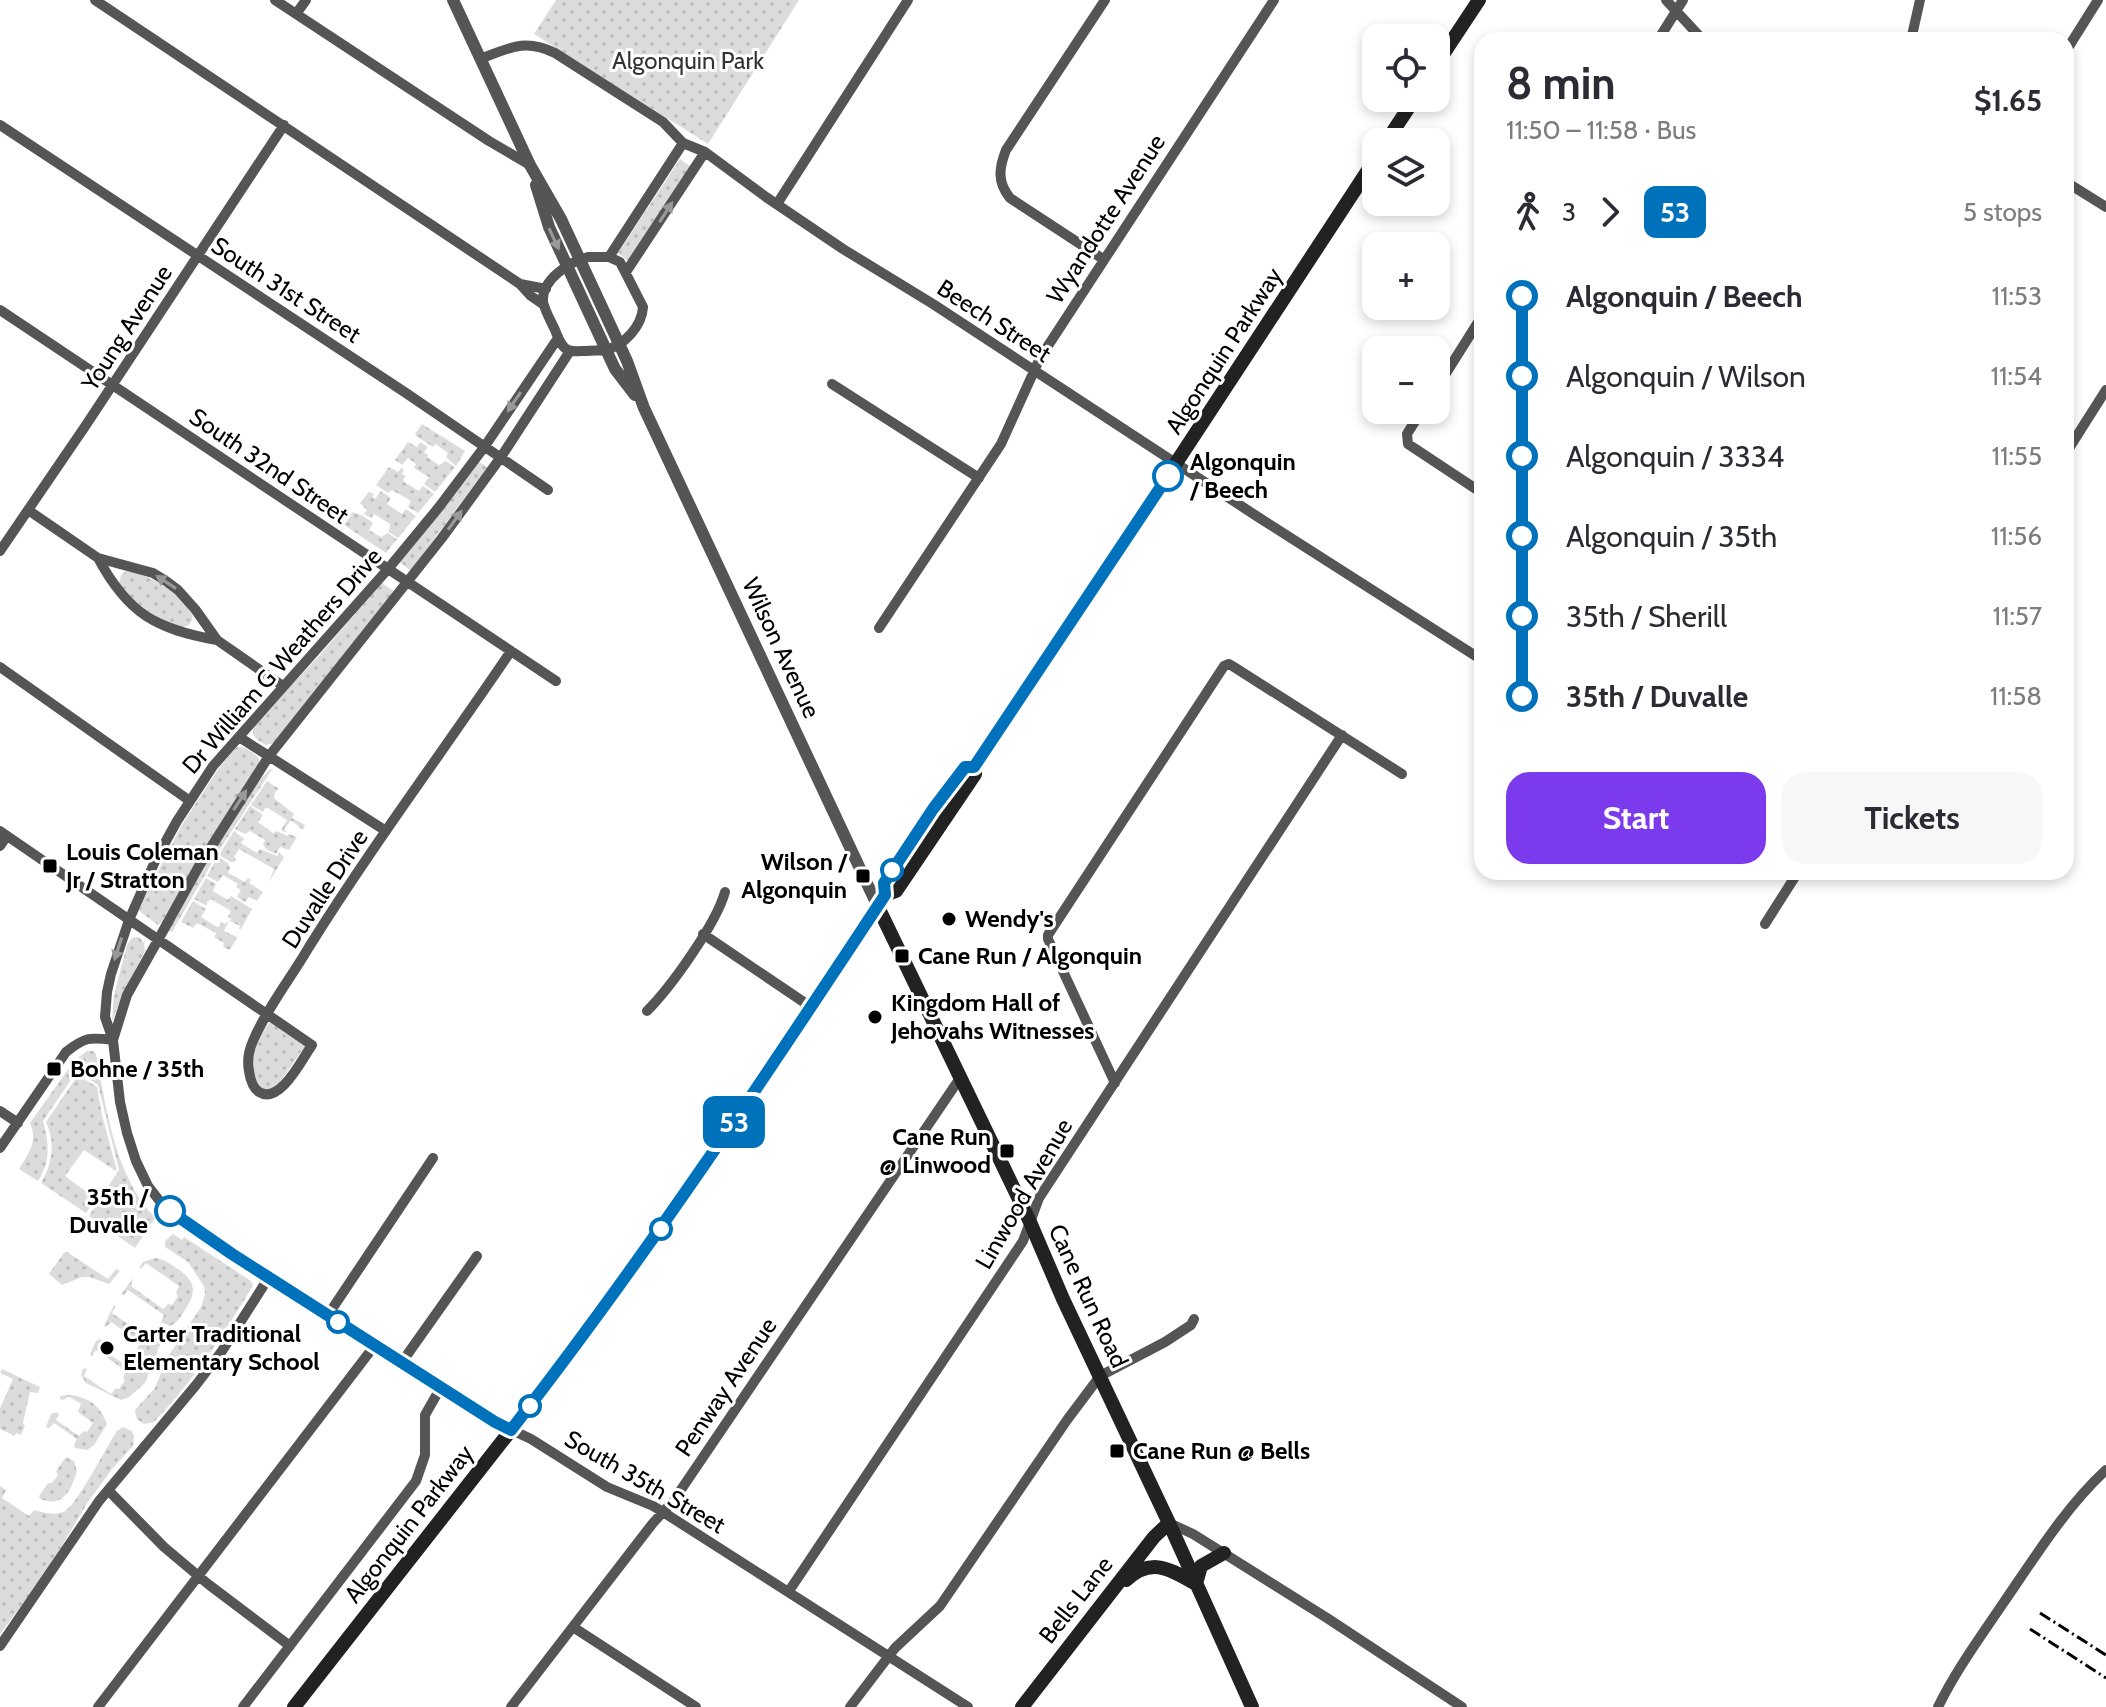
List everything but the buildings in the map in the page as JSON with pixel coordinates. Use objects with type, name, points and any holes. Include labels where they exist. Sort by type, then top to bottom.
[{"type":"main road","points":[[1450,44],[1479,0]]},
{"type":"main road","name":"Algonquin Parkway","points":[[294,1707],[576,1347],[661,1229],[882,901],[896,891],[975,774],[974,767],[1362,179]]},
{"type":"main road","name":"Cane Run Road","points":[[882,901],[960,1078],[1030,1222],[1252,1707]]},
{"type":"main road","name":"Bells Lane","points":[[1022,1707],[1154,1537],[1169,1523]]},
{"type":"main road","points":[[1105,1599],[1135,1571],[1151,1566],[1167,1568],[1196,1584],[1201,1566],[1224,1553]]},
{"type":"street","points":[[95,0],[520,284],[544,305]]},
{"type":"street","points":[[275,0],[530,165]]},
{"type":"street","points":[[296,14],[306,0]]},
{"type":"street","name":"Wilson Avenue","points":[[453,0],[530,165],[561,219],[619,343],[644,408],[882,901]]},
{"type":"street","points":[[777,204],[908,0]]},
{"type":"street","points":[[1103,259],[1010,198],[999,173],[1006,150],[1105,0]]},
{"type":"street","name":"Wyandotte Avenue","points":[[879,628],[1008,430],[1040,358],[1274,0]]},
{"type":"street","points":[[1666,0],[1696,32]]},
{"type":"street","points":[[1663,32],[1683,0]]},
{"type":"street","points":[[1913,32],[1920,0]]},
{"type":"street","points":[[2074,38],[2098,0]]},
{"type":"street","name":"Beech Street","points":[[480,59],[527,44],[541,46],[581,69],[663,122],[683,143],[705,152],[843,249],[1474,655]]},
{"type":"street","name":"South 31st Street","points":[[0,125],[548,490]]},
{"type":"street","name":"Young Avenue","points":[[0,551],[284,125]]},
{"type":"street","points":[[609,257],[683,143]]},
{"type":"street","points":[[626,272],[705,152]]},
{"type":"street","name":"Wilson Avenue","points":[[530,165],[549,227],[615,369],[644,408]]},
{"type":"street","points":[[2074,187],[2106,207]]},
{"type":"street","points":[[588,257],[609,257],[620,262],[626,272],[643,307],[643,314],[636,329],[607,350],[570,351],[558,338],[543,295],[559,271],[567,266],[588,257]]},
{"type":"street","points":[[520,284],[546,289]]},
{"type":"street","name":"South 32nd Street","points":[[0,310],[556,681]]},
{"type":"street","points":[[1450,367],[1474,329]]},
{"type":"street","name":"Dr William G Weathers Drive","points":[[147,1182],[127,1133],[113,1040],[105,1017],[115,956],[156,859],[213,766],[439,507],[485,446],[558,338]]},
{"type":"street","name":"Dr William G Weathers Drive","points":[[113,1040],[127,995],[199,866],[269,756],[408,582],[501,457],[570,351]]},
{"type":"street","points":[[832,384],[979,478]]},
{"type":"street","points":[[2074,440],[2106,390]]},
{"type":"street","points":[[1413,424],[1407,434],[1411,447],[1474,488]]},
{"type":"street","points":[[28,510],[98,558],[153,573],[166,581],[195,609],[217,640],[283,686]]},
{"type":"street","points":[[98,558],[117,590],[144,615],[174,631],[217,640]]},
{"type":"street","name":"Duvalle Drive","points":[[268,1014],[312,1045],[282,1088],[267,1095],[256,1090],[249,1071],[254,1040],[268,1014],[344,891],[511,651]]},
{"type":"street","points":[[1115,1083],[1048,935],[1224,666],[1229,664],[1234,667],[1402,774]]},
{"type":"street","points":[[0,667],[190,801]]},
{"type":"street","name":"Linwood Avenue","points":[[789,1591],[1023,1241],[1039,1198],[1342,735]]},
{"type":"street","points":[[239,737],[386,831]]},
{"type":"street","points":[[0,846],[3,834],[268,1014]]},
{"type":"street","points":[[1765,924],[1793,880]]},
{"type":"street","points":[[647,1011],[666,990],[715,917],[725,892]]},
{"type":"street","points":[[703,934],[811,1007]]},
{"type":"street","points":[[0,1148],[66,1052],[87,1038],[113,1040]]},
{"type":"street","name":"Penway Avenue","points":[[511,1707],[674,1500],[960,1078]]},
{"type":"street","points":[[0,1111],[18,1123]]},
{"type":"street","points":[[328,1315],[433,1158]]},
{"type":"street","name":"South 35th Street","points":[[147,1182],[162,1204],[175,1216],[495,1422],[540,1445],[607,1487],[663,1512],[968,1707]]},
{"type":"street","points":[[402,1362],[477,1256]]},
{"type":"street","points":[[0,1646],[108,1490],[222,1351],[269,1277]]},
{"type":"street","points":[[850,1707],[895,1648],[940,1606],[1100,1376],[1165,1342],[1191,1325],[1194,1319]]},
{"type":"street","points":[[98,1707],[375,1345]]},
{"type":"street","points":[[243,1707],[416,1481],[424,1461],[425,1415],[441,1387]]},
{"type":"street","points":[[1938,1707],[1958,1670],[2031,1563],[2075,1503],[2106,1470]]},
{"type":"street","points":[[108,1490],[147,1532],[290,1646]]},
{"type":"street","points":[[1169,1523],[1224,1553],[1462,1707]]},
{"type":"street","points":[[573,1627],[696,1707]]},
{"type":"green space","name":"Algonquin Park","points":[[556,0],[799,0],[708,144],[534,34]]},
{"type":"green space","points":[[680,159],[693,168],[630,262],[618,253]]},
{"type":"green space","points":[[422,424],[465,451],[456,466],[446,457],[448,453],[436,444],[433,447],[416,436]]},
{"type":"green space","points":[[408,442],[417,447],[420,442],[428,447],[424,452],[427,457],[439,465],[446,461],[455,467],[435,492],[424,484],[429,477],[414,468],[416,464],[408,458],[402,465],[395,460]]},
{"type":"green space","points":[[479,462],[487,467],[411,571],[400,562]]},
{"type":"green space","points":[[389,467],[398,472],[401,468],[406,476],[404,482],[419,491],[423,486],[434,494],[418,513],[408,507],[411,501],[376,485]]},
{"type":"green space","points":[[381,491],[391,498],[387,504],[402,514],[406,509],[416,516],[398,538],[389,532],[390,524],[374,514],[371,518],[364,514],[367,510],[360,503],[369,492],[374,494],[372,497],[375,499]]},
{"type":"green space","points":[[353,512],[373,523],[369,530],[381,537],[388,533],[397,539],[386,553],[344,525]]},
{"type":"green space","points":[[126,571],[153,580],[173,592],[192,615],[189,625],[181,628],[139,604],[119,583]]},
{"type":"green space","points":[[382,583],[395,592],[274,743],[266,745],[259,741],[253,733],[257,722]]},
{"type":"green space","points":[[237,747],[252,752],[259,759],[259,764],[158,925],[139,911],[144,899],[183,823],[219,768]]},
{"type":"green space","points":[[273,768],[220,849],[172,932],[168,931],[235,816],[263,776]]},
{"type":"green space","points":[[267,781],[279,789],[274,798],[294,814],[292,818],[305,825],[303,830],[291,820],[284,829],[287,833],[281,830],[287,820],[268,808],[263,812],[251,805]]},
{"type":"green space","points":[[250,806],[263,815],[258,822],[273,833],[277,831],[297,837],[289,850],[280,847],[276,854],[263,845],[265,840],[250,831],[245,834],[235,829]]},
{"type":"green space","points":[[234,831],[244,839],[241,843],[257,853],[260,849],[277,856],[279,852],[284,857],[269,882],[274,869],[239,849],[234,862],[219,855]]},
{"type":"green space","points":[[218,857],[228,863],[228,873],[245,882],[248,878],[251,880],[249,883],[263,892],[257,901],[249,897],[245,902],[237,897],[241,890],[236,887],[238,884],[223,875],[218,882],[207,876]]},
{"type":"green space","points":[[206,878],[216,884],[213,891],[228,900],[231,896],[252,909],[241,929],[230,921],[231,911],[211,899],[207,906],[194,899]]},
{"type":"green space","points":[[193,901],[206,909],[201,917],[217,927],[229,920],[224,931],[237,937],[230,950],[214,937],[216,933],[197,923],[193,928],[181,922]]},
{"type":"green space","points":[[139,937],[145,951],[112,1021],[114,995],[127,945],[132,938]]},
{"type":"green space","points":[[270,1022],[305,1046],[275,1089],[265,1090],[254,1075],[253,1066],[256,1047]]},
{"type":"green space","points":[[87,1051],[96,1054],[121,1162],[141,1201],[155,1218],[135,1248],[89,1216],[119,1170],[98,1085],[77,1071],[43,1121],[48,1152],[38,1181],[19,1169],[33,1141],[30,1123],[74,1061]]},
{"type":"green space","points":[[78,1075],[97,1087],[116,1167],[116,1171],[84,1150],[65,1176],[96,1199],[86,1213],[41,1183],[51,1153],[46,1122]]},
{"type":"green space","points":[[173,1234],[182,1240],[184,1237],[251,1281],[253,1286],[195,1374],[154,1422],[144,1424],[137,1419],[135,1410],[155,1388],[167,1358],[201,1307],[205,1294],[204,1286],[188,1262],[165,1247],[165,1241]]},
{"type":"green space","points":[[67,1252],[108,1279],[116,1269],[120,1271],[109,1284],[82,1277],[62,1285],[49,1274]]},
{"type":"green space","points":[[155,1258],[178,1269],[192,1284],[187,1306],[178,1321],[170,1326],[161,1322],[164,1315],[128,1290],[121,1295],[133,1278],[131,1286],[163,1309],[168,1304],[172,1305],[178,1296],[179,1286],[146,1263],[139,1268],[143,1262]]},
{"type":"green space","points":[[114,1305],[112,1313],[149,1338],[156,1333],[161,1342],[145,1383],[121,1400],[86,1383],[81,1375],[87,1368],[84,1376],[111,1394],[125,1380],[126,1371],[96,1350],[92,1356],[90,1354],[100,1339],[99,1348],[126,1365],[141,1343],[111,1322],[104,1326]]},
{"type":"green space","points":[[2,1369],[40,1387],[38,1393],[30,1392],[21,1435],[16,1433],[15,1436],[0,1429],[0,1408],[13,1379],[0,1373]]},
{"type":"green space","points":[[70,1395],[93,1404],[107,1424],[94,1445],[87,1450],[75,1448],[77,1439],[54,1423],[46,1427],[51,1414],[57,1412],[56,1420],[79,1436],[87,1432],[93,1423],[78,1412],[81,1404],[68,1396],[60,1399],[60,1396]]},
{"type":"green space","points":[[123,1427],[132,1431],[133,1446],[88,1502],[43,1577],[0,1634],[0,1486],[6,1490],[2,1498],[29,1516],[34,1510],[61,1513],[84,1487],[117,1431]]},
{"type":"green space","points":[[66,1457],[74,1461],[77,1471],[69,1491],[55,1501],[40,1499],[48,1483],[52,1483],[58,1475],[56,1471]]},
{"type":"railway","points":[[2040,1613],[2106,1655]]},
{"type":"railway","points":[[2030,1629],[2106,1678]]},
{"type":"bus line","name":"53","points":[[170,1211],[232,1254],[511,1430],[576,1347],[661,1229],[885,895],[884,883],[933,809],[965,767],[974,767],[1168,476]]},
{"type":"place","name":"Algonquin / Beech","points":[[1168,476]]},
{"type":"place","name":"Louis Coleman Jr / Stratton","points":[[50,866]]},
{"type":"place","name":"Wilson / Algonquin","points":[[863,876]]},
{"type":"place","name":"Wendy's","points":[[949,919]]},
{"type":"place","name":"Cane Run / Algonquin","points":[[902,956]]},
{"type":"place","name":"Kingdom Hall of Jehovahs Witnesses","points":[[875,1017]]},
{"type":"place","name":"Bohne / 35th","points":[[54,1069]]},
{"type":"place","name":"Cane Run @ Linwood","points":[[1007,1151]]},
{"type":"place","name":"35th / Duvalle","points":[[170,1211]]},
{"type":"place","name":"Carter Traditional Elementary School","points":[[107,1348]]},
{"type":"place","name":"Cane Run @ Bells","points":[[1117,1451]]}]
